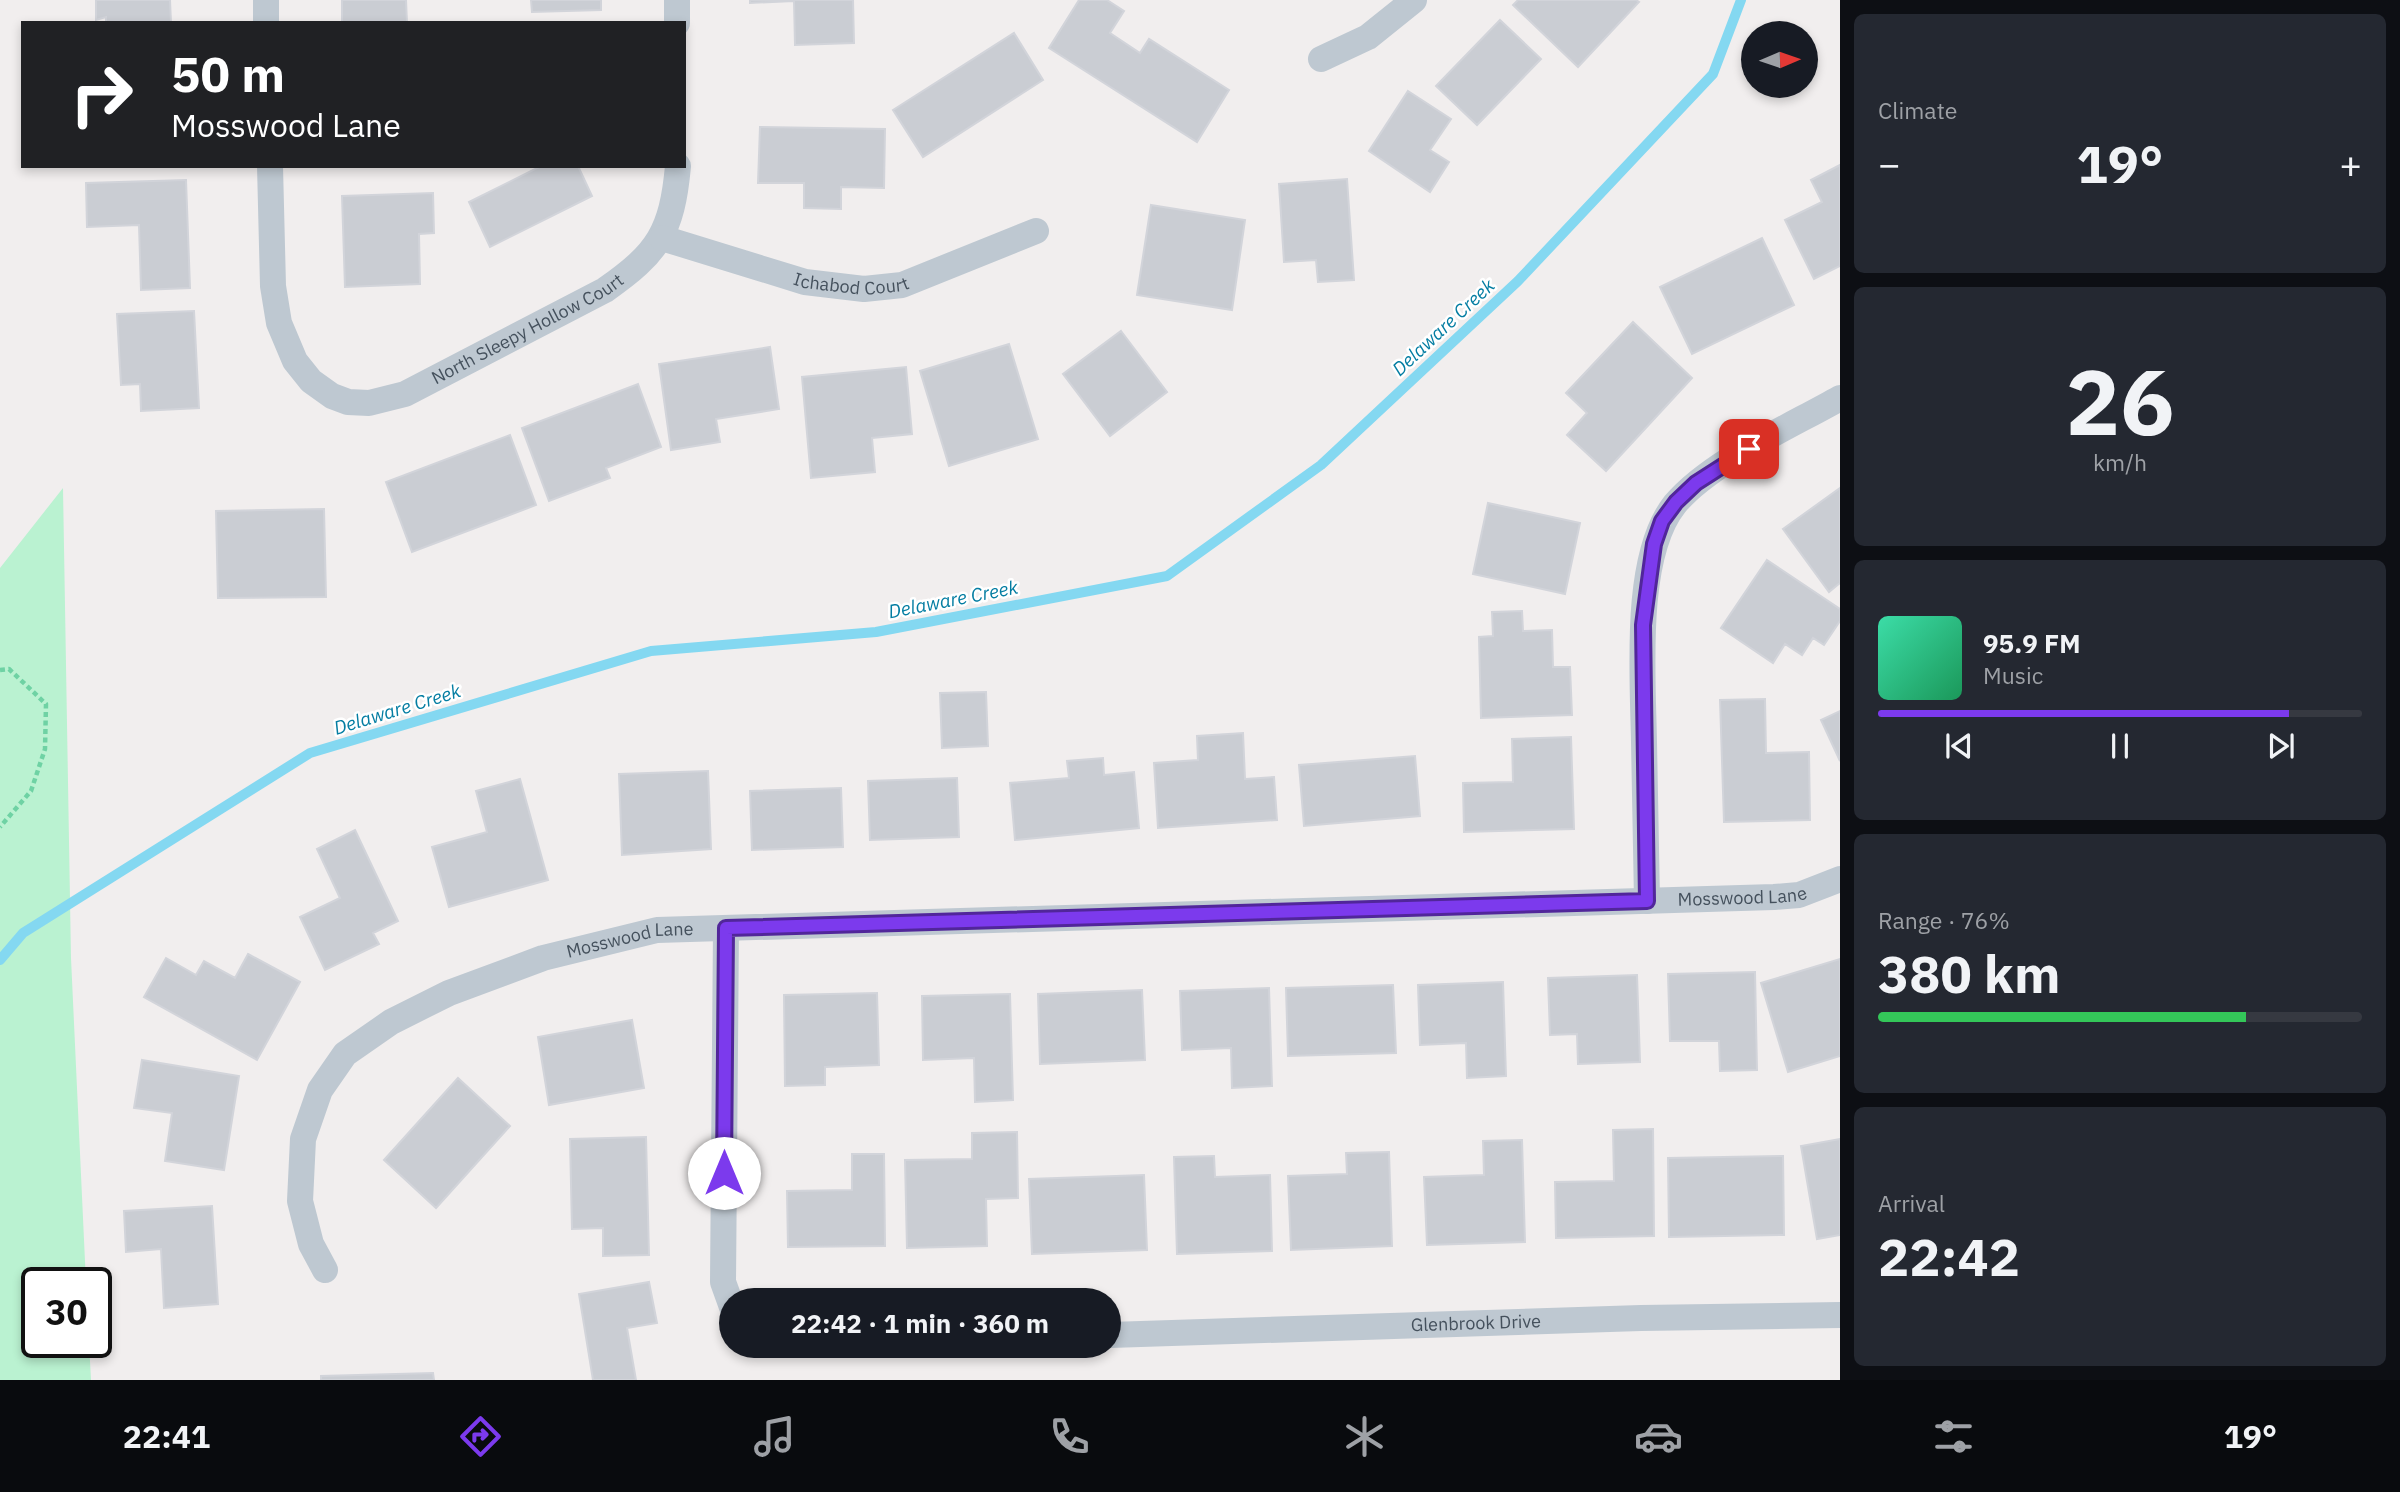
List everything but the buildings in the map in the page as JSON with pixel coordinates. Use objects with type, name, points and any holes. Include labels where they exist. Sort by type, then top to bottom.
[{"type":"street","points":[[266,0],[266,21]]},
{"type":"street","points":[[677,0],[677,21]]},
{"type":"street","points":[[1321,59],[1368,37],[1414,0]]},
{"type":"street","name":"North Sleepy Hollow Court","points":[[270,168],[274,286],[279,323],[295,361],[311,381],[331,396],[348,402],[369,403],[405,394],[606,290],[636,267],[662,238],[672,208],[678,168]]},
{"type":"street","name":"Ichabod Court","points":[[662,238],[805,282],[864,289],[902,285],[1036,232]]},
{"type":"street","points":[[1647,901],[1643,625],[1654,544],[1662,521],[1676,502],[1696,483],[1727,461],[1840,398]]},
{"type":"street","name":"Mosswood Lane","points":[[325,1270],[311,1244],[300,1201],[303,1139],[320,1090],[345,1054],[391,1022],[449,993],[543,958],[657,930],[1798,895],[1840,880]]},
{"type":"street","points":[[725,1288],[723,1282],[726,928]]},
{"type":"street","name":"Glenbrook Drive","points":[[1121,1335],[1641,1318],[1840,1315]]},
{"type":"path","points":[[0,670],[9,669],[46,704],[45,748],[31,791],[0,827]]},
{"type":"green space","points":[[63,488],[71,958],[85,1267],[21,1267],[21,1358],[90,1358],[91,1380],[0,1380],[0,568]]},
{"type":"waterway","name":"Delaware Creek","points":[[0,960],[23,933],[310,753],[651,651],[876,632],[1167,576],[1321,465],[1518,281],[1713,74],[1741,0]]},
{"type":"route","points":[[724,1173],[726,928],[1647,901],[1643,625],[1654,544],[1662,521],[1676,502],[1696,483],[1749,449]]}]
